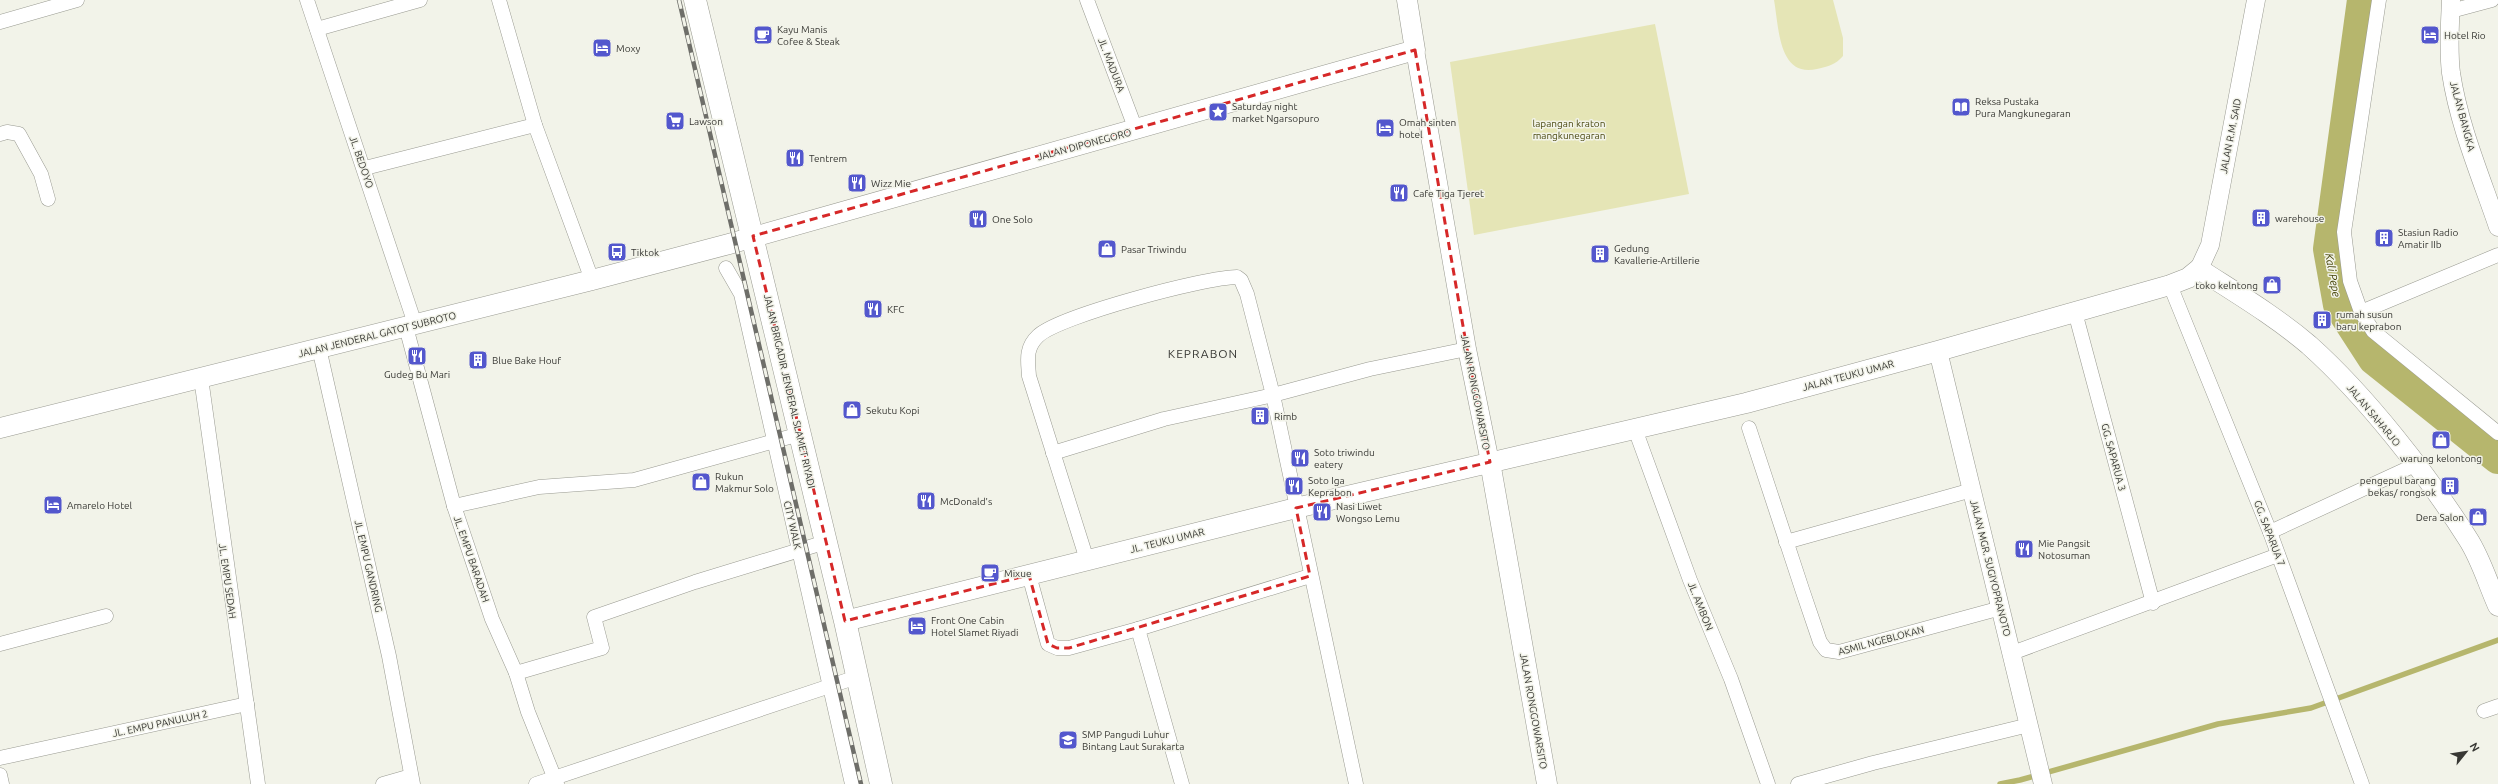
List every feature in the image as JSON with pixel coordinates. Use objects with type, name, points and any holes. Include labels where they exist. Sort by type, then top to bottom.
[{"type":"main road","name":"JALAN BRIGADIR JENDERAL SLAMET RIYADI","points":[[694,0],[753,236],[845,621],[881,784]]},
{"type":"main road","name":"JALAN RONGGOWARSITO","points":[[1407,0],[1416,50]]},
{"type":"main road","name":"JALAN DIPONEGORO","points":[[753,236],[1136,130],[1416,50]]},
{"type":"main road","name":"JALAN JENDERAL GATOT SUBROTO","points":[[0,428],[592,280],[753,236]]},
{"type":"main road","name":"JALAN TEUKU UMAR","points":[[1490,462],[1746,403],[1938,351],[2170,285],[2188,278],[2199,269]]},
{"type":"main road","name":"JALAN SAHARJO","points":[[2199,269],[2267,313],[2308,345],[2362,399],[2415,465],[2469,540],[2498,606]]},
{"type":"main road","name":"JALAN RONGGOWARSITO","points":[[1490,462],[1548,784]]},
{"type":"main road","name":"JL. TEUKU UMAR","points":[[845,621],[1296,508],[1490,462]]},
{"type":"street","points":[[0,22],[77,0]]},
{"type":"street","name":"JL. BEDOYO","points":[[307,0],[365,168],[410,326]]},
{"type":"street","points":[[317,29],[420,0]]},
{"type":"street","points":[[499,0],[534,125],[592,280]]},
{"type":"street","name":"JL. MADURA","points":[[1087,0],[1136,130]]},
{"type":"street","name":"JALAN R.M. SAID","points":[[2199,269],[2210,245],[2256,0]]},
{"type":"street","points":[[2379,0],[2344,232],[2350,282],[2361,312],[2373,331],[2498,433]]},
{"type":"street","points":[[2451,6],[2492,0]]},
{"type":"street","name":"JALAN BANGKA","points":[[2451,6],[2449,50],[2454,89],[2465,131],[2498,227]]},
{"type":"street","name":"JALAN RONGGOWARSITO","points":[[1416,50],[1467,349],[1490,462]]},
{"type":"street","points":[[365,168],[534,125]]},
{"type":"street","points":[[0,134],[7,132],[19,134],[41,174],[48,199]]},
{"type":"street","points":[[2361,312],[2498,255]]},
{"type":"street","name":"CITY WALK","points":[[726,268],[741,294],[852,784]]},
{"type":"street","points":[[1087,560],[1029,376],[1027,351],[1038,336],[1058,324],[1095,311],[1184,286],[1230,277],[1241,280],[1248,294],[1273,395],[1310,576],[1356,784]]},
{"type":"street","name":"GG. SAPARUA 7","points":[[2170,285],[2270,532],[2362,784]]},
{"type":"street","name":"GG. SAPARUA 3","points":[[2075,312],[2153,603]]},
{"type":"street","name":"JL. EMPU BARADAH","points":[[410,326],[454,506],[492,619],[516,673],[528,712],[556,781]]},
{"type":"street","name":"JL. EMPU GANDRING","points":[[319,348],[387,648],[412,780]]},
{"type":"street","points":[[1053,453],[1164,419],[1273,395],[1370,370],[1467,349]]},
{"type":"street","name":"JALAN MGR. SUGIYOPRANOTO","points":[[1938,351],[2043,781]]},
{"type":"street","name":"JL. EMPU SEDAH","points":[[201,378],[222,545],[258,784]]},
{"type":"street","name":"ASMIL NGEBLOKAN","points":[[1749,428],[1820,642],[1830,652],[1839,652],[2001,608]]},
{"type":"street","name":"JL. AMBON","points":[[1635,429],[1690,580],[1731,679],[1768,784]]},
{"type":"street","points":[[454,506],[539,487],[634,480],[800,434]]},
{"type":"street","points":[[2270,532],[2415,465]]},
{"type":"street","points":[[1786,542],[1972,490]]},
{"type":"street","points":[[516,673],[602,648],[594,617],[695,582],[826,542]]},
{"type":"street","points":[[2012,654],[2153,603],[2278,555]]},
{"type":"street","points":[[1029,575],[1048,644],[1057,648],[1069,648],[1138,629],[1310,576]]},
{"type":"street","points":[[0,644],[106,616]]},
{"type":"street","points":[[1138,629],[1182,784]]},
{"type":"street","points":[[536,784],[556,781],[857,677]]},
{"type":"street","name":"JL. EMPU PANULUH 2","points":[[0,758],[247,704]]},
{"type":"street","points":[[2484,711],[2498,706]]},
{"type":"street","points":[[1798,784],[1850,769],[2029,725]]},
{"type":"street","points":[[0,776],[2,784]]},
{"type":"street","points":[[383,784],[412,780]]},
{"type":"highlighted area","points":[[1415,50],[1467,349],[1490,462],[1296,508],[1310,576],[1069,648],[1057,648],[1048,644],[1029,575],[845,621],[753,236]]},
{"type":"green space","points":[[1774,0],[1833,0],[1843,38],[1843,56],[1832,65],[1817,69],[1804,70],[1795,66],[1788,58],[1783,48]]},
{"type":"green space","name":"lapangan kraton mangkunegaran","points":[[1655,24],[1689,194],[1474,235],[1450,62]]},
{"type":"waterway","name":"Kali Pepe","points":[[2363,0],[2329,249],[2339,305],[2374,359],[2498,458]]},
{"type":"waterway","points":[[2000,784],[2020,780],[2218,724],[2311,708],[2498,640]]},
{"type":"railway","points":[[679,0],[861,784]]},
{"type":"place","name":"Kayu Manis Cofee & Steak","points":[[763,35]]},
{"type":"place","name":"Hotel Rio","points":[[2430,35]]},
{"type":"place","name":"Moxy","points":[[602,48]]},
{"type":"place","name":"Reksa Pustaka Pura Mangkunegaran","points":[[1961,107]]},
{"type":"place","name":"Saturday night market Ngarsopuro","points":[[1218,112]]},
{"type":"place","name":"Lawson","points":[[675,121]]},
{"type":"place","name":"Omah sinten hotel","points":[[1385,128]]},
{"type":"place","name":"Tentrem","points":[[795,158]]},
{"type":"place","name":"Wizz Mie","points":[[857,183]]},
{"type":"place","name":"Cafe Tiga Tjeret","points":[[1399,193]]},
{"type":"place","name":"warehouse","points":[[2261,218]]},
{"type":"place","name":"One Solo","points":[[978,219]]},
{"type":"place","name":"Stasiun Radio Amatir IIb","points":[[2384,238]]},
{"type":"place","name":"Pasar Triwindu","points":[[1107,249]]},
{"type":"place","name":"Tiktok","points":[[617,252]]},
{"type":"place","name":"Gedung Kavallerie-Artillerie","points":[[1600,254]]},
{"type":"place","name":"toko kelntong","points":[[2272,285]]},
{"type":"place","name":"KFC","points":[[873,309]]},
{"type":"place","name":"rumah susun baru keprabon","points":[[2322,320]]},
{"type":"place","name":"Gudeg Bu Mari","points":[[417,356]]},
{"type":"place","name":"Blue Bake Houf","points":[[478,360]]},
{"type":"place","name":"Sekutu Kopi","points":[[852,410]]},
{"type":"place","name":"Rimb","points":[[1260,416]]},
{"type":"place","name":"warung kelontong","points":[[2441,440]]},
{"type":"place","name":"Soto triwindu eatery","points":[[1300,458]]},
{"type":"place","name":"Rukun Makmur Solo","points":[[701,482]]},
{"type":"place","name":"Soto Iga Keprabon","points":[[1294,486]]},
{"type":"place","name":"pengepul barang bekas/ rongsok","points":[[2450,486]]},
{"type":"place","name":"McDonald's","points":[[926,501]]},
{"type":"place","name":"Amarelo Hotel","points":[[53,505]]},
{"type":"place","name":"Nasi Liwet Wongso Lemu","points":[[1322,512]]},
{"type":"place","name":"Dera Salon","points":[[2478,517]]},
{"type":"place","name":"Mie Pangsit Notosuman","points":[[2024,549]]},
{"type":"place","name":"Mixue","points":[[990,573]]},
{"type":"place","name":"Front One Cabin Hotel Slamet Riyadi","points":[[917,626]]},
{"type":"place","name":"SMP Pangudi Luhur Bintang Laut Surakarta","points":[[1068,740]]},
{"type":"district","name":"KEPRABON","points":[[1203,354]]}]
